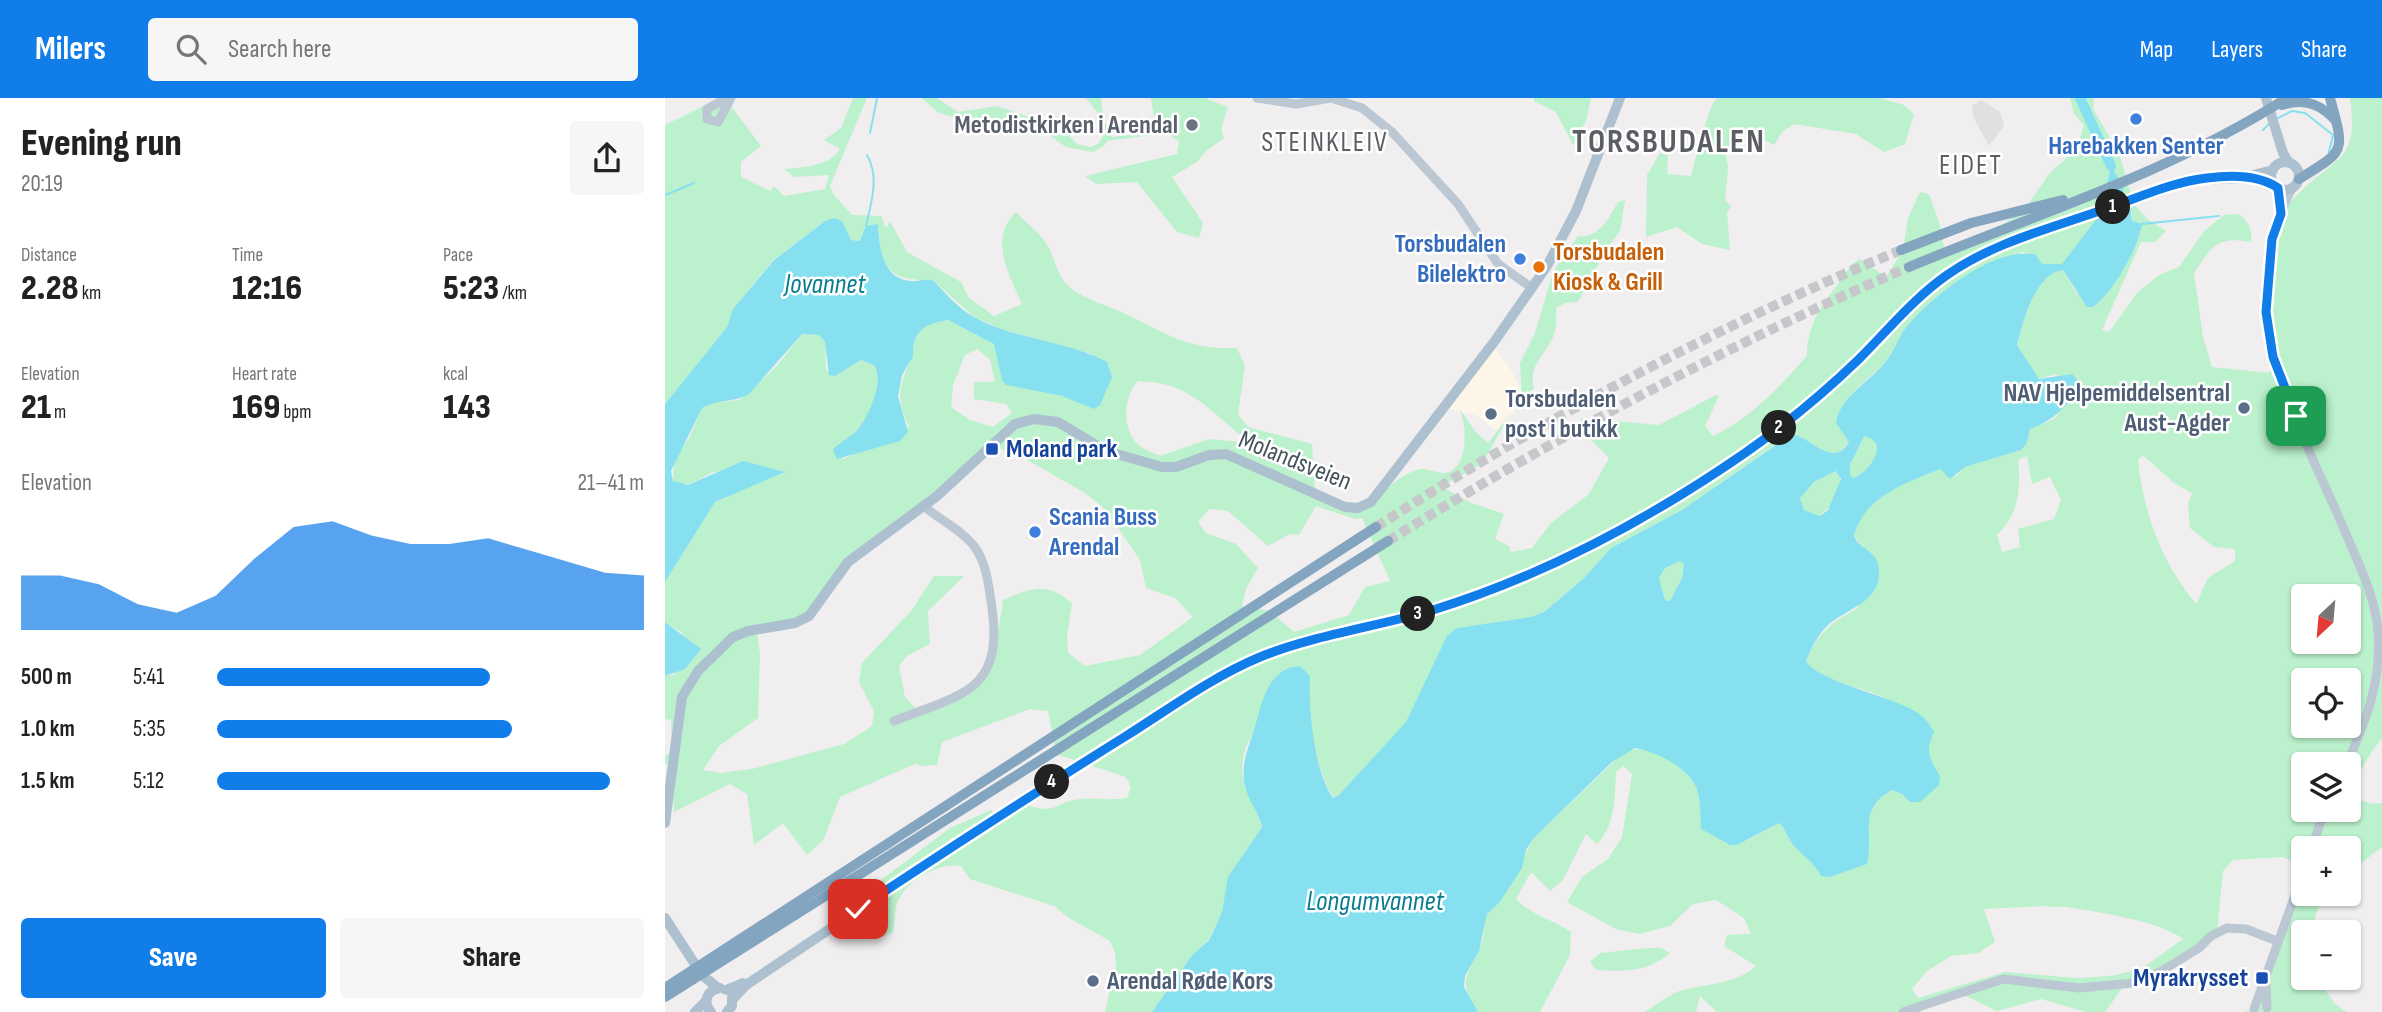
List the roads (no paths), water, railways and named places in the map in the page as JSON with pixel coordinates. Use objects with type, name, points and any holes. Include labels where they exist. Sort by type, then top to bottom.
[{"type":"highway","points":[[2256,115],[2274,98]]},
{"type":"highway","points":[[1909,267],[2215,141],[2280,98]]},
{"type":"highway","points":[[2256,115],[2287,98]]},
{"type":"highway","points":[[2295,184],[2332,159],[2338,148],[2336,122],[2330,98]]},
{"type":"highway","points":[[2256,115],[2284,103],[2302,100],[2322,107],[2336,122]]},
{"type":"highway","points":[[2292,165],[2319,169]]},
{"type":"highway","points":[[1901,250],[1971,223],[2097,190]]},
{"type":"highway","points":[[703,970],[1377,527]]},
{"type":"highway","points":[[665,988],[703,970],[1388,541]]},
{"type":"highway","points":[[665,997],[687,978]]},
{"type":"main road","points":[[729,98],[717,122],[707,119],[707,109],[729,98]]},
{"type":"main road","points":[[1257,98],[1296,104],[1331,98],[1361,108],[1392,131],[1458,204],[1497,264],[1532,288]]},
{"type":"main road","name":"Molandsveien","points":[[665,823],[680,707],[685,689],[698,671],[733,637],[748,631],[795,623],[809,616],[848,562],[923,506],[1005,430],[1023,421],[1043,418],[1065,425],[1106,451],[1162,467],[1176,467],[1209,455],[1226,454],[1338,504],[1358,508],[1371,502],[1395,474],[1532,288],[1558,247],[1576,211],[1620,98]]},
{"type":"main road","points":[[2264,98],[2276,137],[2292,165],[2295,184],[2272,239],[2266,289],[2267,325],[2273,357],[2309,451],[2365,578],[2378,631],[2375,693],[2351,752]]},
{"type":"main road","points":[[2276,137],[2276,186],[2281,214]]},
{"type":"main road","points":[[695,1012],[707,998],[722,989],[744,982],[1057,774],[1240,662],[1275,648],[1432,606],[1493,585],[1587,545],[1654,508],[1744,449],[1820,390],[1915,298],[1946,272],[1991,247],[2199,176],[2255,175],[2292,165]]},
{"type":"main road","points":[[2158,189],[2219,177],[2251,178],[2276,186],[2295,184]]},
{"type":"main road","points":[[727,1012],[732,1000],[745,985],[1081,763],[1236,668],[1275,652],[1433,610],[1518,580],[1588,549],[1666,506],[1746,452],[1823,393],[1944,277],[1984,254],[2074,219]]},
{"type":"main road","points":[[894,721],[962,695],[977,684],[994,653],[996,635],[981,557],[971,542],[923,506]]},
{"type":"main road","points":[[2268,967],[2265,996],[2271,1011],[2254,1011],[2268,967],[2277,941],[2291,904]]},
{"type":"main road","points":[[665,918],[703,970],[732,1000]]},
{"type":"main road","points":[[1903,1012],[2003,979],[2079,988],[2134,983],[2160,972],[2227,928],[2246,929],[2277,941]]},
{"type":"main road","points":[[703,970],[711,1012]]},
{"type":"water","name":"Longumvannet","points":[[2111,166],[2124,188],[2122,197],[2130,204],[2132,221],[2142,224],[2130,257],[2116,281],[2101,300],[2093,307],[2087,307],[2063,270],[2053,273],[2032,300],[2017,345],[2039,379],[2072,374],[2079,382],[2072,398],[2053,417],[2030,429],[2027,443],[2021,450],[1965,467],[1950,479],[1940,469],[1901,486],[1877,501],[1859,522],[1854,536],[1878,564],[1879,577],[1876,587],[1863,602],[1825,628],[1806,661],[1827,677],[1914,711],[1934,732],[1929,750],[1940,776],[1939,785],[1920,802],[1910,802],[1902,794],[1892,790],[1881,798],[1870,815],[1867,864],[1830,877],[1821,876],[1794,846],[1779,823],[1737,845],[1730,845],[1701,829],[1697,790],[1684,771],[1660,756],[1635,748],[1612,762],[1534,838],[1526,850],[1522,868],[1499,903],[1487,914],[1479,951],[1465,976],[1464,987],[1478,1012],[1152,1012],[1193,954],[1209,940],[1222,912],[1228,877],[1262,827],[1246,791],[1244,763],[1264,697],[1280,673],[1300,666],[1310,676],[1311,722],[1317,756],[1326,786],[1333,798],[1338,796],[1406,722],[1447,636],[1457,628],[1531,617],[1544,612],[1583,579],[1611,548],[1682,510],[1792,434],[1829,452],[1843,450],[1849,442],[1836,423],[1843,405],[1886,361],[1905,329],[1933,300],[1965,276],[2001,258],[2035,254],[2042,264],[2062,264],[2101,213]],"holes":[[[1864,436],[1872,439],[1877,450],[1871,463],[1854,478],[1850,475],[1850,465]],[[1836,471],[1841,479],[1828,510],[1820,516],[1804,510],[1800,498],[1814,482]],[[1680,561],[1684,564],[1682,578],[1670,601],[1665,600],[1659,578],[1665,568]]]},
{"type":"water","name":"Jovannet","points":[[834,218],[842,221],[851,240],[860,241],[866,226],[878,224],[881,251],[894,275],[912,281],[934,281],[963,309],[990,325],[1075,349],[1107,362],[1112,377],[1100,405],[1094,409],[1062,396],[1006,385],[1002,380],[994,344],[948,320],[932,324],[917,335],[913,357],[902,375],[898,396],[908,432],[900,441],[837,459],[833,450],[859,428],[871,406],[877,388],[877,372],[874,365],[861,360],[835,376],[829,375],[825,342],[819,335],[802,334],[749,394],[702,408],[671,471],[673,481],[688,485],[743,461],[785,472],[715,502],[665,582],[665,404],[727,327],[733,309],[774,260],[825,221]]},
{"type":"water","points":[[665,622],[701,649],[685,669],[665,676]]},
{"type":"waterway","points":[[870,133],[877,98]]},
{"type":"waterway","points":[[2080,98],[2111,166]]},
{"type":"waterway","points":[[2278,118],[2292,111],[2305,113],[2333,135],[2329,152]]},
{"type":"waterway","points":[[2263,130],[2270,123]]},
{"type":"waterway","points":[[866,226],[874,181],[867,155]]},
{"type":"waterway","points":[[665,195],[694,183]]},
{"type":"waterway","points":[[2142,224],[2219,216]]},
{"type":"tunnel","points":[[1376,527],[1503,449],[1633,376],[1765,310],[1901,250]]},
{"type":"tunnel","points":[[1388,541],[1514,465],[1643,394],[1774,328],[1909,267]]},
{"type":"place","name":"Harebakken Senter","points":[[2136,119]]},
{"type":"place","name":"Metodistkirken i Arendal","points":[[1192,125]]},
{"type":"place","name":"Torsbudalen Bilelektro","points":[[1520,259]]},
{"type":"place","name":"Torsbudalen Kiosk & Grill","points":[[1539,267]]},
{"type":"place","name":"NAV Hjelpemiddelsentral Aust-Agder","points":[[2244,408]]},
{"type":"place","name":"Torsbudalen post i butikk","points":[[1491,414]]},
{"type":"place","name":"Moland park","points":[[992,449]]},
{"type":"place","name":"Scania Buss Arendal","points":[[1035,532]]},
{"type":"place","name":"Myrakrysset","points":[[2262,978]]},
{"type":"place","name":"Arendal Røde Kors","points":[[1093,981]]},
{"type":"district","name":"STEINKLEIV","points":[[1325,142]]},
{"type":"district","name":"TORSBUDALEN","points":[[1669,142]]},
{"type":"district","name":"EIDET","points":[[1971,165]]}]
